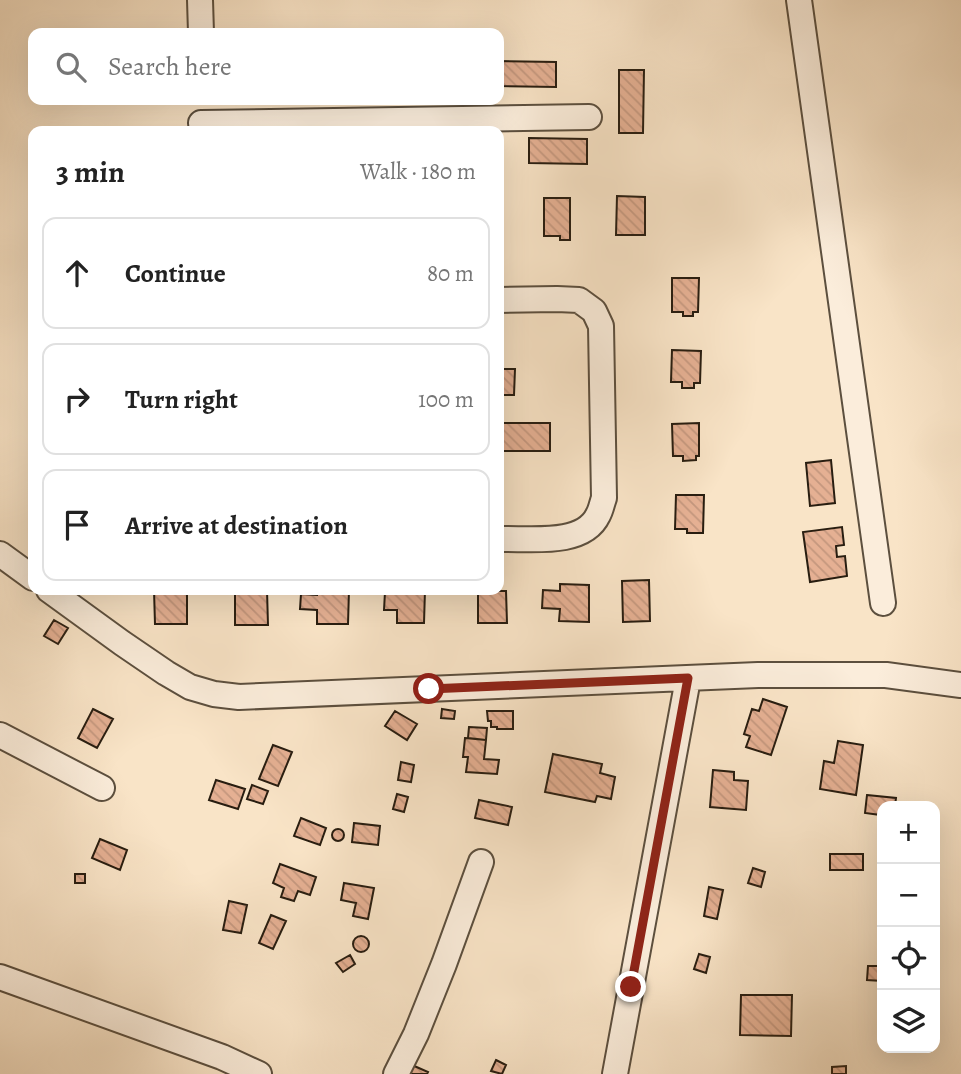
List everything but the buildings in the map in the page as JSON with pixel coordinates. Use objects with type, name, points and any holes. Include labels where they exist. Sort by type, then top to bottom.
[{"type":"street","points":[[200,0],[201,28]]},
{"type":"street","points":[[805,1],[883,603]]},
{"type":"street","points":[[201,118],[589,117]]},
{"type":"street","points":[[504,300],[579,300],[594,311],[601,326],[604,498],[598,517],[584,531],[566,538],[504,538]]},
{"type":"street","points":[[0,554],[28,574]]},
{"type":"street","points":[[56,595],[190,687],[239,697],[758,675],[886,675],[961,685]]},
{"type":"street","points":[[619,1071],[688,678]]},
{"type":"street","points":[[0,735],[102,788]]},
{"type":"street","points":[[396,1074],[416,1034],[481,862]]},
{"type":"street","points":[[0,977],[222,1056],[259,1074]]},
{"type":"route","points":[[429,689],[688,678],[631,987]]}]
